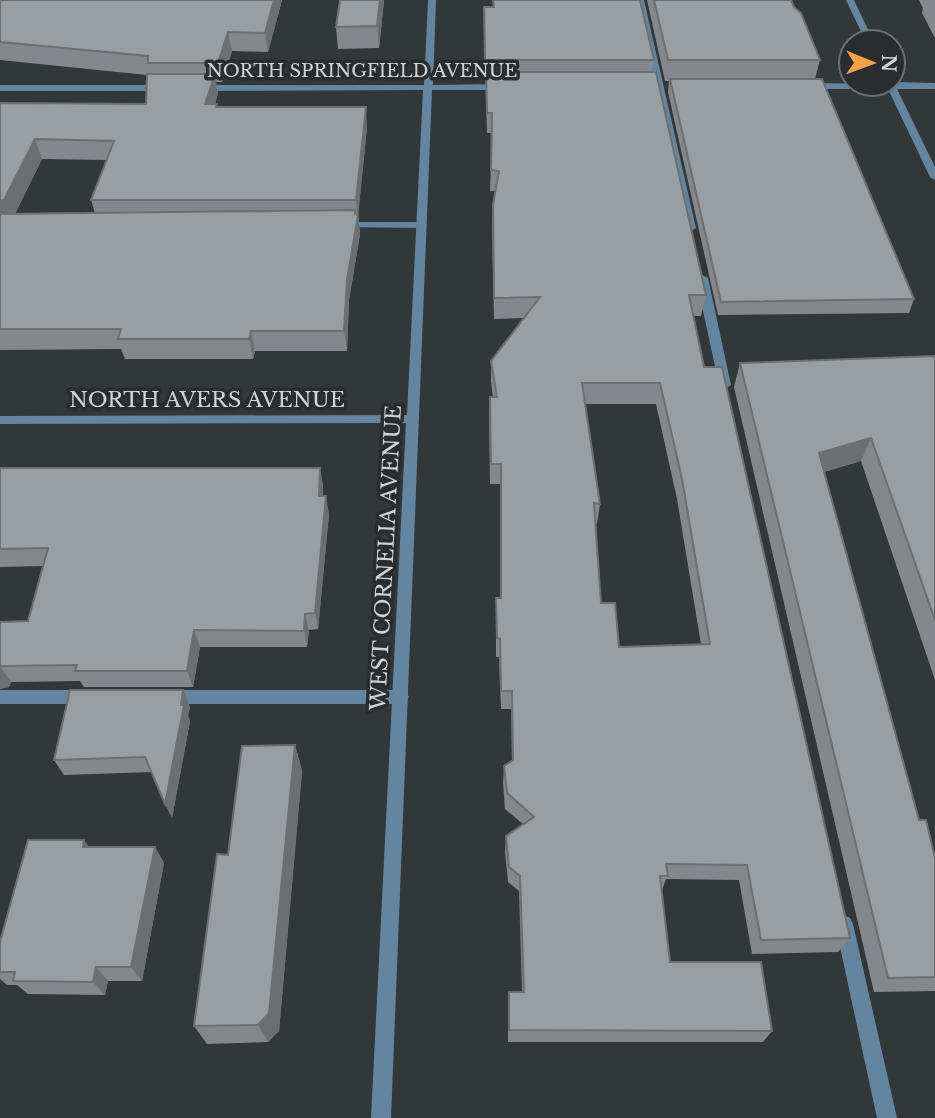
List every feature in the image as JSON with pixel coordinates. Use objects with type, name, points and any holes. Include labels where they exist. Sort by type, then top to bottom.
[{"type":"street","name":"WEST CORNELIA AVENUE","points":[[381,1118],[432,0]]},
{"type":"street","points":[[640,0],[694,242]]},
{"type":"street","points":[[850,0],[863,28]]},
{"type":"street","points":[[907,85],[935,86]]},
{"type":"street","points":[[798,86],[837,86]]},
{"type":"street","name":"NORTH SPRINGFIELD AVENUE","points":[[193,88],[509,87]]},
{"type":"street","name":"NORTH SPRINGFIELD AVENUE","points":[[0,88],[179,88]]},
{"type":"street","points":[[897,98],[935,177]]},
{"type":"street","points":[[331,225],[422,225]]},
{"type":"street","points":[[700,270],[730,405]]},
{"type":"street","name":"NORTH AVERS AVENUE","points":[[0,420],[413,419]]},
{"type":"street","points":[[151,697],[401,696]]},
{"type":"street","points":[[0,697],[96,697]]},
{"type":"street","points":[[841,909],[887,1118]]},
{"type":"building","points":[[0,0],[274,0],[265,33],[228,32],[218,63],[148,63],[148,56],[0,42]]},
{"type":"building","points":[[340,0],[380,0],[377,26],[336,27]]},
{"type":"building","points":[[493,0],[640,0],[654,60],[485,60],[484,7],[494,7]]},
{"type":"building","points":[[654,0],[791,0],[801,13],[820,60],[668,60]]},
{"type":"building","points":[[486,72],[656,72],[706,295],[689,295],[704,367],[722,367],[850,938],[761,940],[747,865],[666,864],[668,876],[660,876],[670,962],[761,962],[772,1031],[509,1030],[509,992],[524,992],[520,876],[509,867],[506,836],[534,817],[507,793],[504,766],[513,760],[512,691],[501,691],[500,639],[497,638],[496,598],[501,598],[501,464],[491,464],[490,397],[497,397],[491,361],[540,297],[494,298],[493,205],[499,171],[491,170],[492,113],[487,113]],"holes":[[[582,383],[660,383],[682,479],[710,644],[619,647],[615,603],[601,603],[594,503],[600,504]]]},
{"type":"building","points":[[147,74],[215,74],[205,104],[217,104],[216,107],[366,107],[356,200],[91,200],[114,141],[35,139],[4,200],[0,201],[0,103],[146,104]]},
{"type":"building","points":[[670,79],[822,79],[914,299],[721,302]]},
{"type":"building","points":[[355,210],[358,215],[347,280],[344,331],[251,331],[249,339],[118,339],[121,329],[0,329],[0,214]]},
{"type":"building","points":[[935,356],[935,620],[871,438],[819,453],[919,820],[926,820],[935,858],[935,977],[888,978],[740,363]]},
{"type":"building","points":[[0,468],[320,468],[319,496],[326,496],[315,613],[305,614],[304,631],[194,630],[187,671],[75,671],[77,665],[0,666],[0,622],[28,621],[48,548],[0,549]]},
{"type":"building","points":[[70,690],[183,690],[181,705],[184,705],[165,804],[145,757],[54,760]]},
{"type":"building","points":[[295,745],[269,1013],[258,1025],[194,1026],[217,854],[228,855],[242,746]]},
{"type":"building","points":[[28,840],[84,840],[83,847],[155,847],[131,967],[96,967],[93,982],[13,981],[15,972],[0,972],[0,942]]}]
